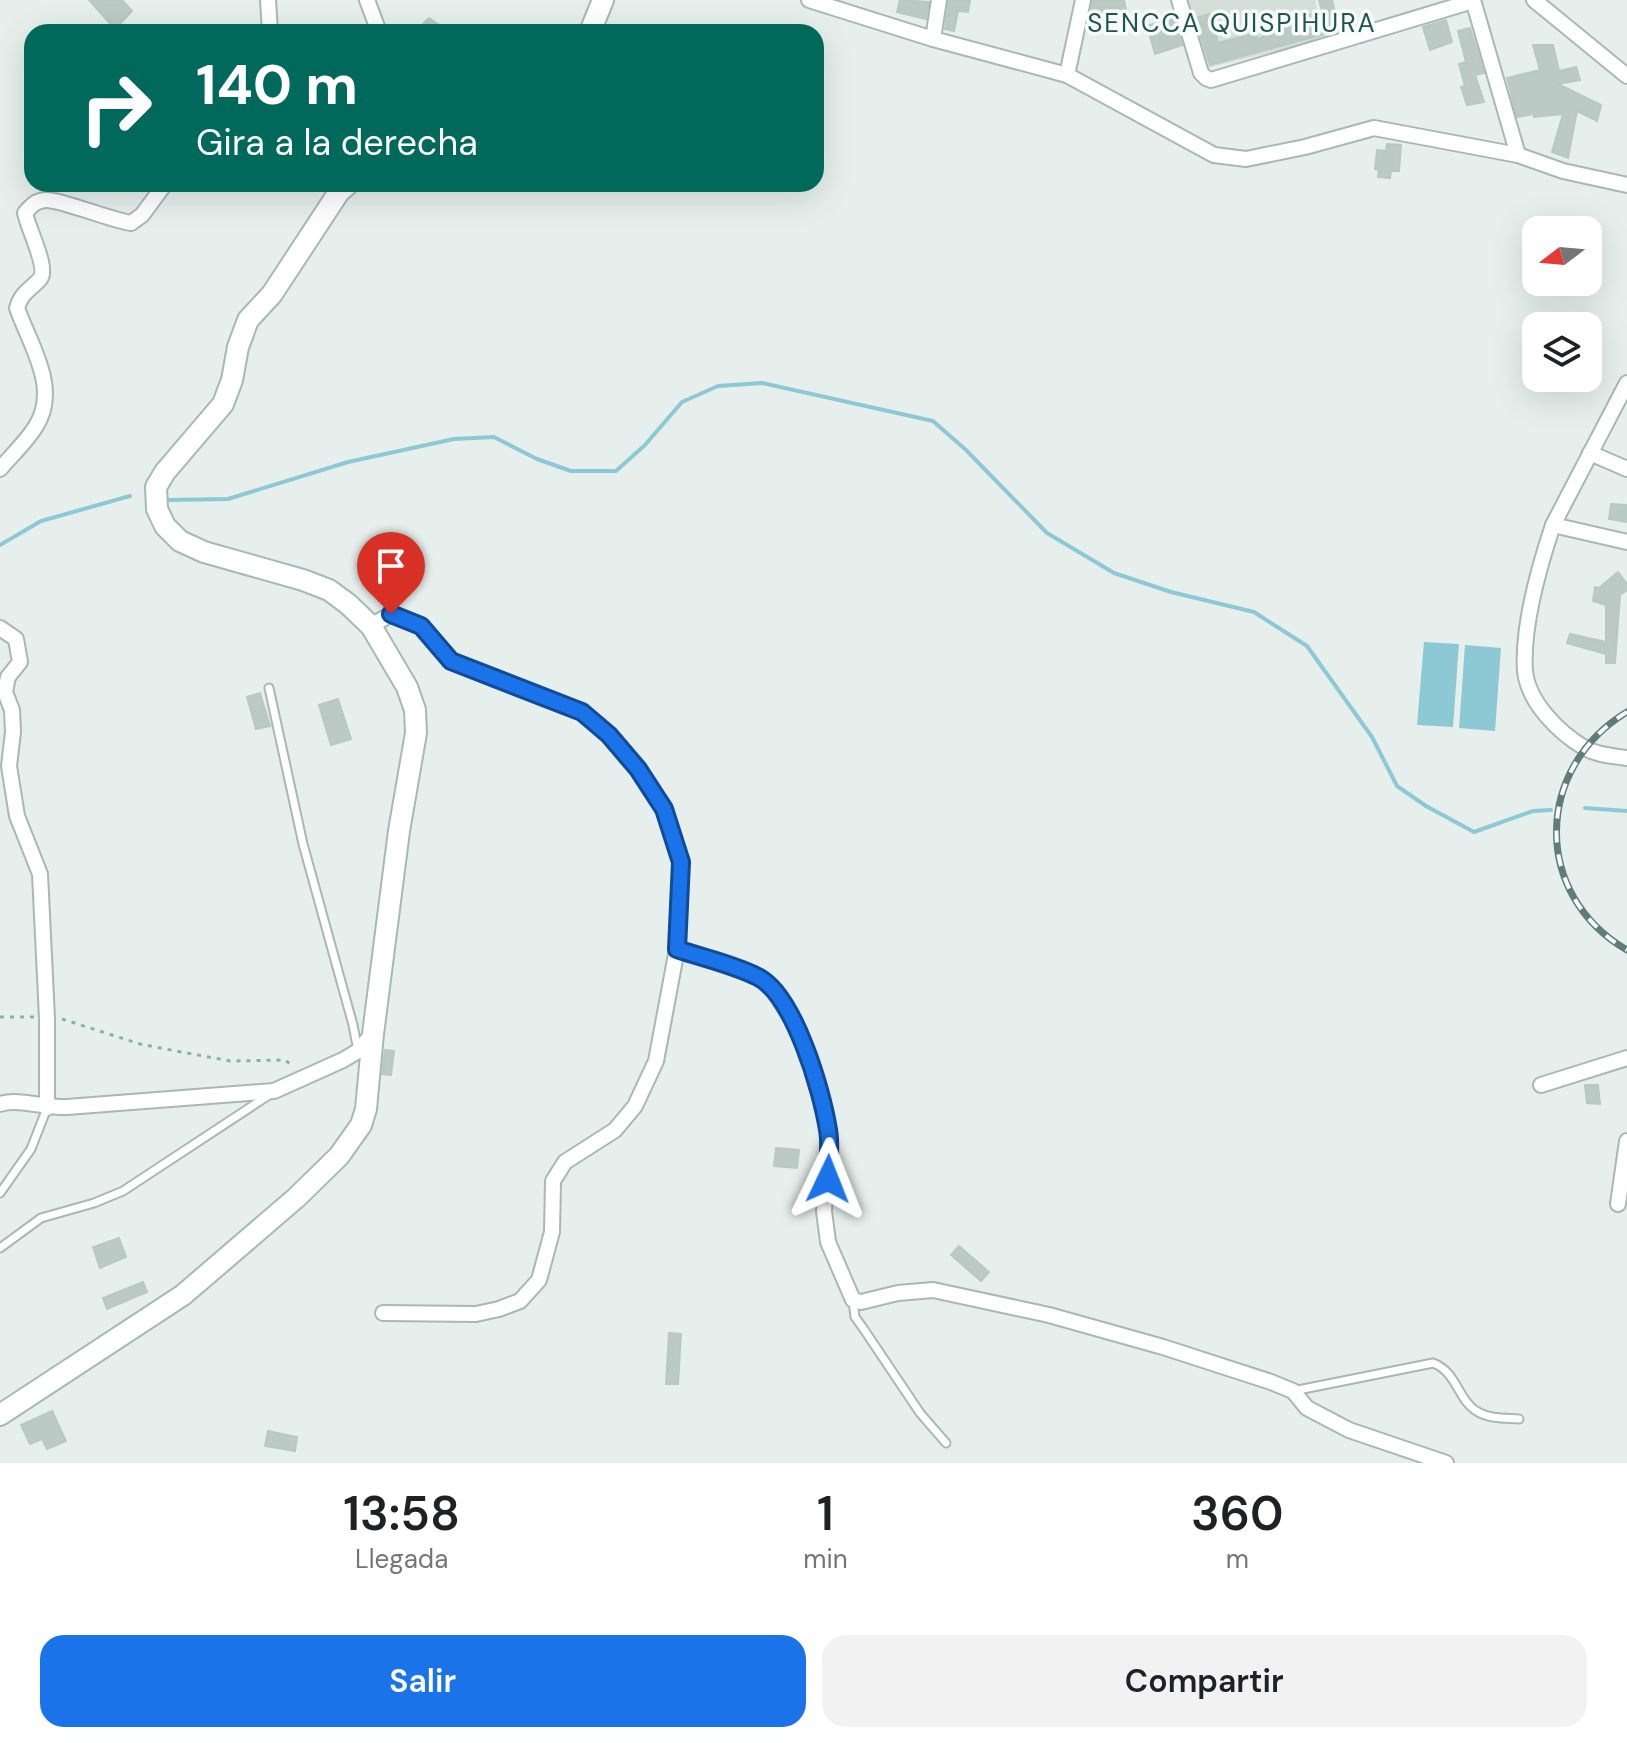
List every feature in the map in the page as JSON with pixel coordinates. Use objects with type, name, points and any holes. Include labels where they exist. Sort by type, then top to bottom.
[{"type":"main road","points":[[593,24],[603,0]]},
{"type":"main road","points":[[0,1415],[183,1295],[296,1198],[339,1156],[361,1125],[366,1109],[399,831],[416,733],[415,710],[407,687],[371,626],[329,590],[204,552],[180,541],[165,526],[157,509],[156,487],[165,472],[223,404],[248,320],[272,294],[339,192]]},
{"type":"street","points":[[268,0],[270,24]]},
{"type":"street","points":[[367,0],[376,24]]},
{"type":"street","points":[[809,0],[933,39],[1067,75],[1214,155],[1246,159],[1374,128],[1518,155],[1563,171],[1627,185]]},
{"type":"street","points":[[933,39],[939,0]]},
{"type":"street","points":[[1067,75],[1083,0]]},
{"type":"street","points":[[1179,0],[1201,73],[1211,80],[1473,0],[1518,155]]},
{"type":"street","points":[[1534,0],[1627,76]]},
{"type":"street","points":[[0,469],[36,427],[44,409],[46,392],[17,308],[20,297],[41,278],[44,267],[25,213],[34,203],[48,199],[131,223],[142,215],[159,192]]},
{"type":"street","points":[[1627,383],[1553,525],[1535,577],[1525,674],[1534,698],[1556,726],[1586,749],[1627,758]]},
{"type":"street","points":[[1590,453],[1627,469]]},
{"type":"street","points":[[1553,525],[1627,542]]},
{"type":"street","points":[[371,626],[391,614],[421,626],[451,661],[582,712],[609,735],[638,769],[664,809],[681,862],[677,949],[656,1061],[635,1106],[615,1130],[565,1162],[553,1181],[552,1232],[539,1280],[520,1301],[476,1314],[383,1313]]},
{"type":"street","points":[[0,628],[16,639],[20,662],[8,677],[5,692],[12,710],[9,766],[17,816],[40,874],[47,1018],[47,1108]]},
{"type":"street","points":[[677,949],[760,977],[772,988],[796,1026],[810,1059],[829,1132],[824,1211],[828,1242],[853,1300],[861,1302],[898,1293],[933,1290],[1063,1319],[1163,1347],[1293,1391],[1307,1408],[1349,1430],[1446,1463]]},
{"type":"street","points":[[0,1104],[9,1101],[47,1108],[274,1091],[358,1051],[373,1034]]},
{"type":"street","points":[[1541,1085],[1627,1058]]},
{"type":"street","points":[[1618,1204],[1627,1141]]},
{"type":"lane","points":[[269,688],[303,844],[358,1051]]},
{"type":"lane","points":[[0,1248],[41,1218],[123,1191],[274,1091]]},
{"type":"lane","points":[[0,1193],[31,1149],[47,1108]]},
{"type":"lane","points":[[853,1300],[855,1317],[920,1413],[946,1443]]},
{"type":"lane","points":[[1293,1391],[1433,1363],[1454,1378],[1474,1409],[1483,1415],[1519,1419]]},
{"type":"path","points":[[0,1017],[64,1019],[140,1044],[231,1061],[285,1060],[305,1078]]},
{"type":"shaded area","points":[[1188,0],[1315,0],[1325,39],[1207,68]]},
{"type":"water","points":[[1424,642],[1459,644],[1453,727],[1417,725]]},
{"type":"water","points":[[1465,645],[1501,648],[1495,731],[1459,728]]},
{"type":"building","points":[[89,0],[122,0],[132,11],[120,24],[111,24]]},
{"type":"building","points":[[900,0],[929,2],[926,19],[897,12]]},
{"type":"building","points":[[949,0],[970,0],[968,12],[958,11],[954,31],[945,29]]},
{"type":"building","points":[[1093,0],[1124,0],[1127,16],[1091,13]]},
{"type":"building","points":[[1319,0],[1332,0],[1337,19],[1349,16],[1351,27],[1210,65],[1195,18],[1210,14],[1218,43],[1256,33],[1257,39],[1280,31],[1279,23],[1322,11]]},
{"type":"building","points":[[1174,17],[1182,45],[1155,54],[1147,26]]},
{"type":"building","points":[[429,18],[438,24],[423,24]]},
{"type":"building","points":[[1446,20],[1452,42],[1430,50],[1423,27]]},
{"type":"building","points":[[1470,28],[1484,73],[1475,75],[1484,102],[1467,105],[1461,87],[1465,86],[1459,64],[1466,62],[1458,31]]},
{"type":"building","points":[[1533,45],[1553,45],[1559,71],[1576,67],[1580,80],[1558,84],[1601,105],[1597,121],[1577,111],[1568,158],[1552,152],[1563,114],[1517,117],[1507,78],[1540,70]]},
{"type":"building","points":[[1387,144],[1401,145],[1399,171],[1391,171],[1390,178],[1378,177],[1379,170],[1375,169],[1377,150],[1386,151]]},
{"type":"building","points":[[1611,504],[1627,505],[1627,522],[1609,519]]},
{"type":"building","points":[[1618,572],[1627,584],[1627,590],[1620,595],[1615,663],[1606,663],[1606,654],[1567,643],[1570,634],[1606,642],[1606,605],[1593,601],[1595,587],[1599,588]]},
{"type":"building","points":[[260,693],[270,726],[256,729],[247,697]]},
{"type":"building","points":[[338,699],[351,739],[331,745],[319,705]]},
{"type":"building","points":[[385,1050],[394,1051],[391,1075],[382,1074]]},
{"type":"building","points":[[1585,1085],[1598,1085],[1600,1104],[1587,1103]]},
{"type":"building","points":[[776,1148],[799,1150],[797,1168],[774,1166]]},
{"type":"building","points":[[119,1238],[126,1257],[100,1268],[93,1247]]},
{"type":"building","points":[[959,1246],[989,1272],[981,1281],[951,1255]]},
{"type":"building","points":[[143,1282],[147,1292],[107,1309],[103,1298]]},
{"type":"building","points":[[669,1333],[681,1334],[678,1384],[666,1384]]},
{"type":"building","points":[[52,1411],[66,1441],[47,1449],[42,1439],[30,1444],[21,1425]]},
{"type":"building","points":[[268,1431],[297,1437],[295,1451],[265,1446]]},
{"type":"waterway","points":[[169,500],[228,499],[348,462],[454,439],[494,437],[537,459],[571,471],[616,471],[645,445],[682,402],[718,386],[762,383],[933,421],[966,450],[1047,533],[1114,573],[1171,592],[1254,612],[1307,646],[1372,737],[1397,786],[1426,806],[1474,832],[1533,811],[1551,810]]},
{"type":"waterway","points":[[0,545],[41,521],[130,496]]},
{"type":"waterway","points":[[1585,808],[1627,811]]},
{"type":"railway","points":[[1627,712],[1596,736],[1574,765],[1561,797],[1556,831],[1561,865],[1574,897],[1596,926],[1627,950]]},
{"type":"district","name":"SENCCA QUISPIHURA","points":[[1232,23]]},
{"type":"route","points":[[391,614],[421,626],[451,661],[582,712],[609,735],[638,769],[664,809],[681,862],[677,949],[760,977],[772,988],[796,1026],[810,1059],[829,1132],[828,1179]]}]
